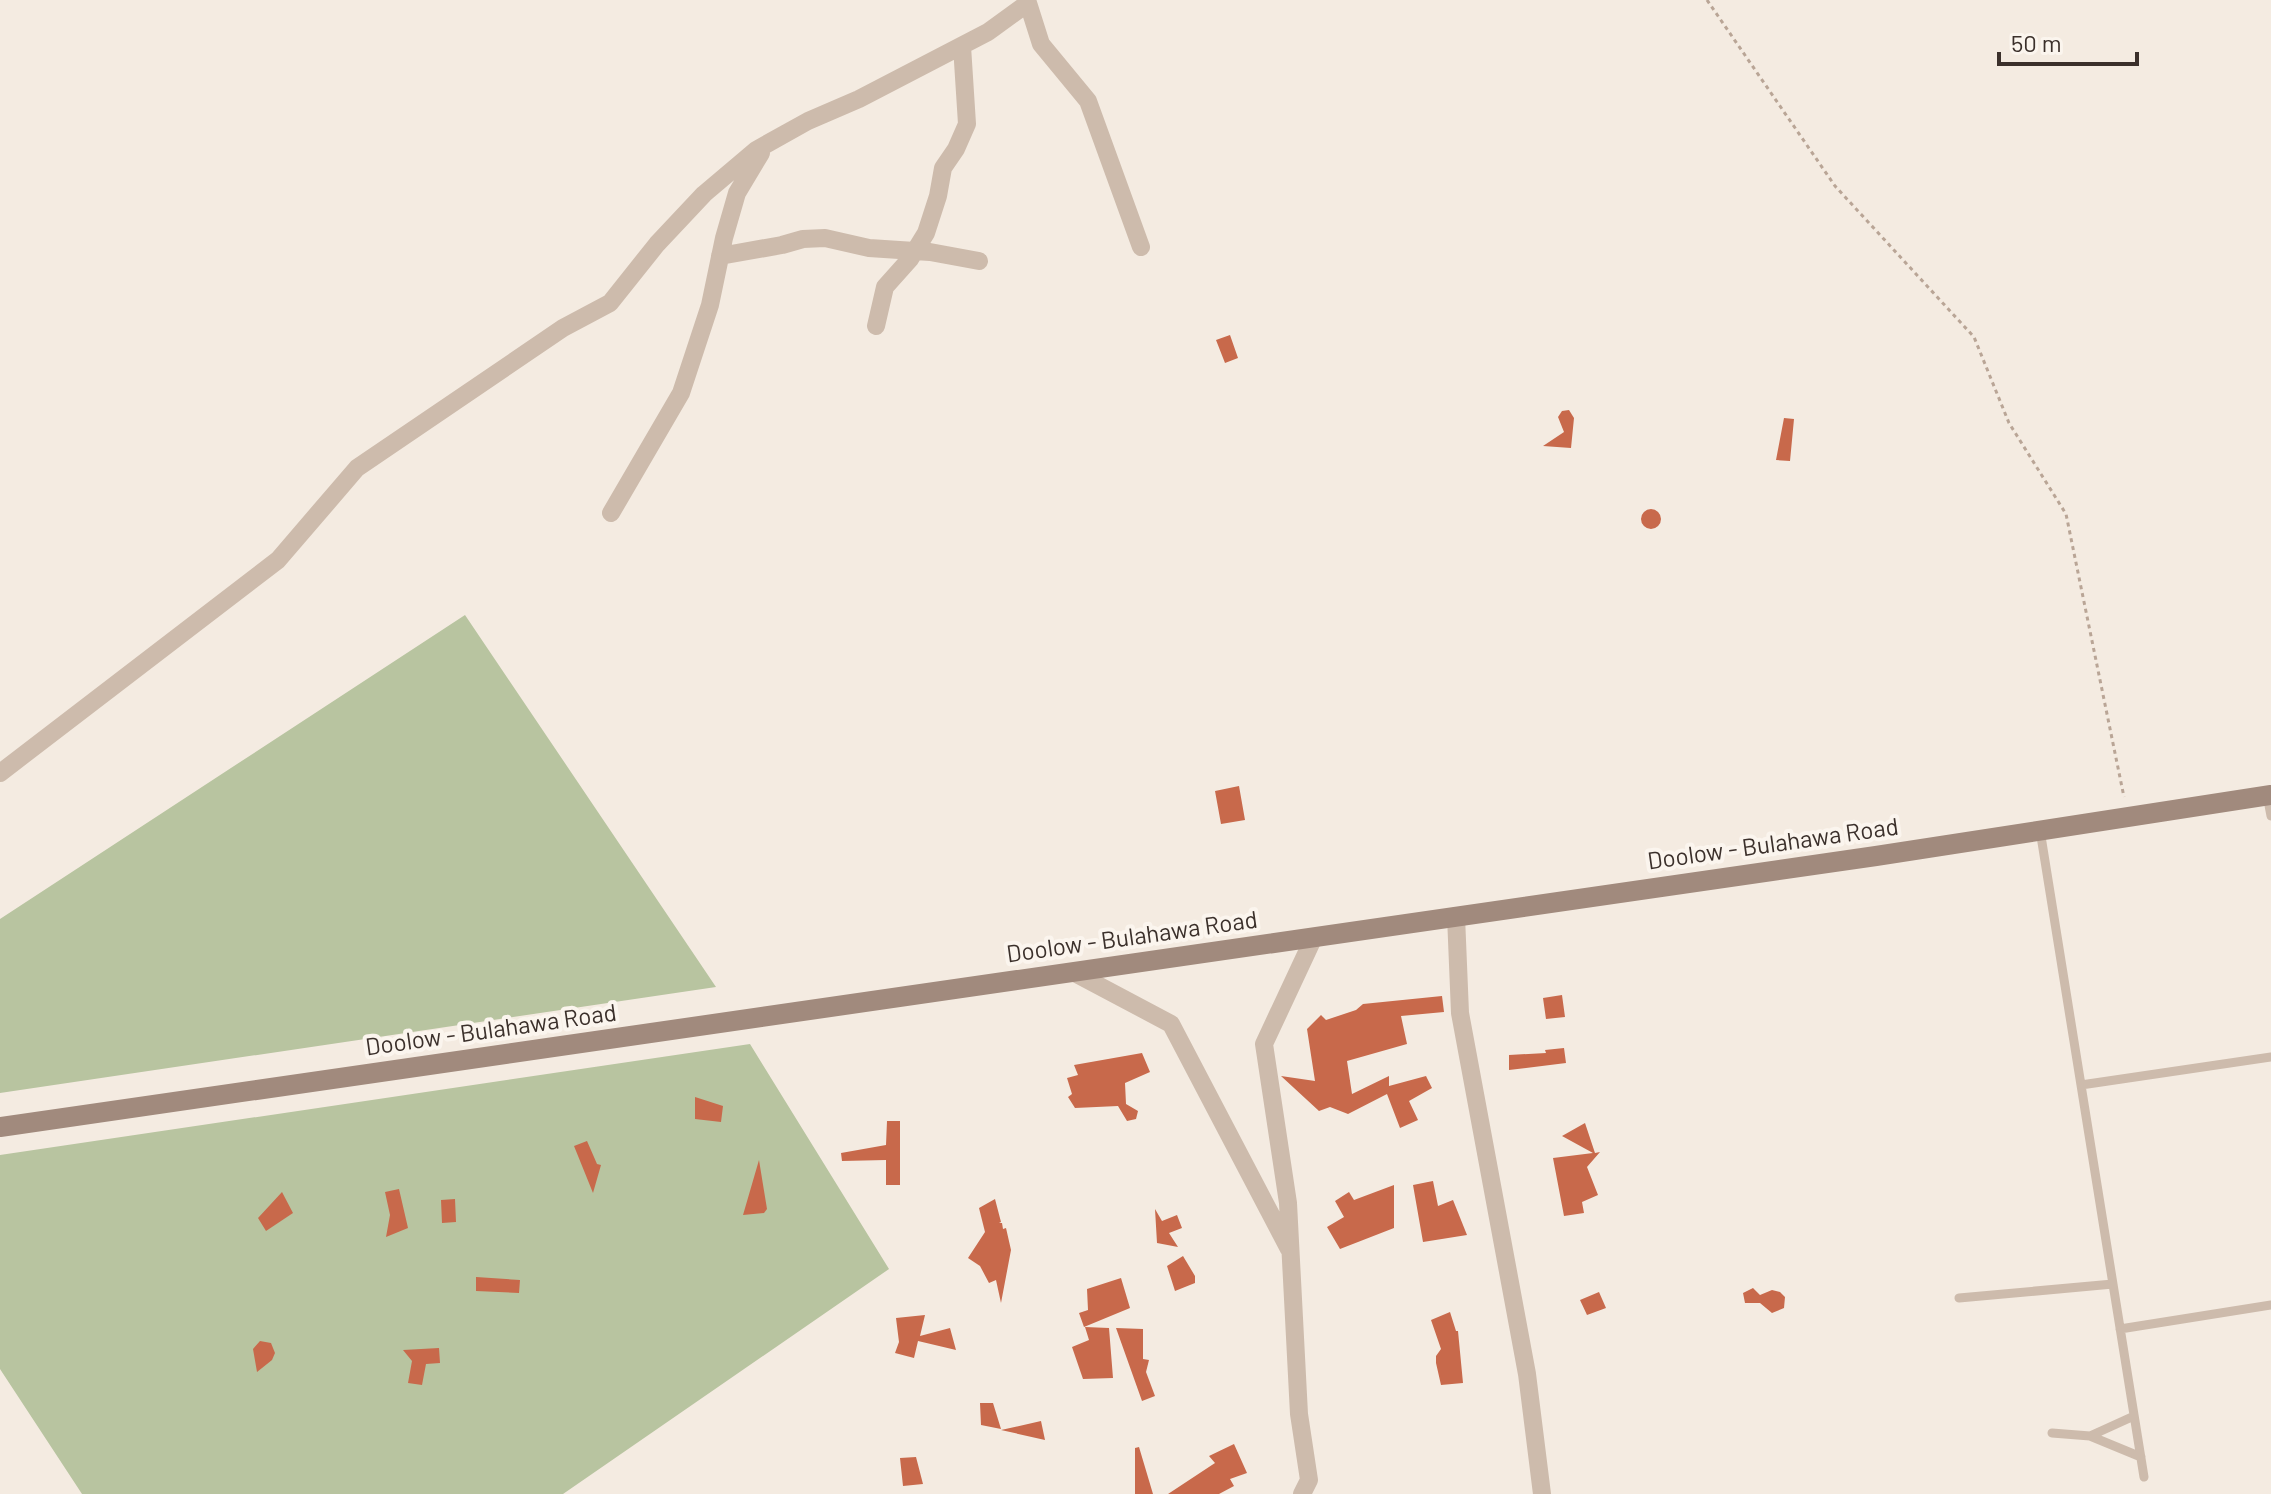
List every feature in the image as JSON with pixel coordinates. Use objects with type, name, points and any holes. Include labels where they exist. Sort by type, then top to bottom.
[{"type":"main road","name":"Doolow - Bulahawa Road","points":[[0,1127],[2269,795]]},
{"type":"street","points":[[0,773],[278,560],[357,468],[563,328],[610,303],[657,244],[704,194],[766,145],[988,32],[1027,2],[1041,44],[1088,101],[1141,247]]},
{"type":"street","points":[[876,326],[885,287],[926,233],[943,168],[967,124],[962,46]]},
{"type":"street","points":[[611,513],[681,393],[710,305],[737,193],[766,145]]},
{"type":"street","points":[[720,256],[803,239],[825,238],[869,248],[915,251],[979,261]]},
{"type":"street","points":[[1456,916],[1460,1013],[1527,1374],[1542,1494]]},
{"type":"street","points":[[1307,1489],[1299,1414],[1288,1203],[1264,1044],[1314,937]]},
{"type":"street","points":[[1073,972],[1171,1024],[1292,1254]]},
{"type":"lane","points":[[2269,795],[2271,816]]},
{"type":"lane","points":[[2040,830],[2144,1477]]},
{"type":"lane","points":[[2081,1085],[2271,1057]]},
{"type":"lane","points":[[1959,1298],[2113,1284]]},
{"type":"lane","points":[[2120,1329],[2271,1305]]},
{"type":"lane","points":[[2090,1436],[2134,1416]]},
{"type":"lane","points":[[2052,1433],[2090,1436],[2141,1457]]},
{"type":"path","points":[[1707,0],[1835,186],[1974,337],[2009,423],[2066,514],[2128,817]]},
{"type":"green space","points":[[465,615],[716,987],[0,1093],[0,919]]},
{"type":"green space","points":[[750,1044],[889,1269],[563,1494],[82,1494],[0,1369],[0,1155]]},
{"type":"building","points":[[1230,335],[1238,358],[1225,363],[1216,340]]},
{"type":"building","points":[[1569,410],[1574,418],[1571,448],[1543,446],[1564,432],[1558,417],[1562,411]]},
{"type":"building","points":[[1784,418],[1794,419],[1790,461],[1776,460]]},
{"type":"building","points":[[1651,509],[1658,512],[1661,519],[1658,526],[1651,529],[1644,526],[1641,519],[1644,512]]},
{"type":"building","points":[[1239,786],[1245,820],[1221,824],[1215,791]]},
{"type":"building","points":[[1562,995],[1565,1017],[1546,1019],[1543,998]]},
{"type":"building","points":[[1442,996],[1444,1012],[1401,1016],[1407,1044],[1347,1061],[1352,1094],[1389,1076],[1389,1086],[1426,1076],[1432,1088],[1409,1101],[1418,1120],[1400,1128],[1387,1094],[1348,1114],[1330,1107],[1319,1111],[1281,1076],[1315,1081],[1307,1029],[1321,1015],[1326,1020],[1356,1010],[1363,1004]]},
{"type":"building","points":[[1564,1048],[1566,1063],[1509,1070],[1509,1055],[1546,1053],[1545,1050]]},
{"type":"building","points":[[1142,1053],[1150,1072],[1125,1083],[1126,1104],[1138,1111],[1136,1119],[1127,1121],[1118,1106],[1075,1108],[1068,1097],[1072,1094],[1067,1078],[1078,1075],[1074,1065]]},
{"type":"building","points":[[695,1097],[723,1106],[721,1122],[695,1119]]},
{"type":"building","points":[[887,1121],[900,1121],[900,1185],[886,1185],[886,1160],[842,1161],[841,1153],[886,1145]]},
{"type":"building","points":[[1585,1123],[1595,1153],[1600,1152],[1587,1167],[1598,1195],[1582,1202],[1584,1213],[1564,1216],[1553,1158],[1593,1153],[1562,1136]]},
{"type":"building","points":[[587,1141],[597,1164],[601,1165],[593,1193],[574,1146]]},
{"type":"building","points":[[759,1160],[767,1209],[764,1213],[743,1215]]},
{"type":"building","points":[[1433,1181],[1438,1206],[1453,1200],[1467,1235],[1423,1242],[1413,1185]]},
{"type":"building","points":[[1394,1185],[1394,1228],[1340,1249],[1327,1227],[1344,1217],[1335,1201],[1349,1192],[1354,1200]]},
{"type":"building","points":[[399,1189],[408,1228],[386,1237],[390,1215],[385,1192]]},
{"type":"building","points":[[282,1192],[293,1213],[266,1231],[258,1218]]},
{"type":"building","points":[[455,1199],[456,1222],[442,1223],[441,1200]]},
{"type":"building","points":[[995,1199],[999,1223],[1002,1223],[1003,1229],[1006,1228],[1011,1250],[1001,1303],[996,1280],[989,1283],[980,1266],[968,1258],[985,1232],[979,1208]]},
{"type":"building","points":[[1155,1209],[1162,1221],[1177,1215],[1182,1228],[1169,1233],[1178,1247],[1157,1243]]},
{"type":"building","points":[[1183,1256],[1195,1276],[1195,1283],[1175,1291],[1167,1266]]},
{"type":"building","points":[[476,1277],[520,1280],[519,1293],[476,1291]]},
{"type":"building","points":[[1121,1278],[1130,1308],[1084,1327],[1079,1313],[1088,1310],[1087,1289]]},
{"type":"building","points":[[1753,1288],[1760,1295],[1772,1290],[1780,1292],[1785,1297],[1784,1308],[1772,1313],[1760,1303],[1745,1303],[1743,1293]]},
{"type":"building","points":[[1599,1292],[1606,1308],[1587,1315],[1580,1300]]},
{"type":"building","points":[[1450,1312],[1458,1331],[1463,1383],[1441,1385],[1436,1356],[1441,1349],[1431,1320]]},
{"type":"building","points":[[925,1315],[920,1336],[950,1328],[956,1350],[918,1341],[914,1358],[895,1353],[899,1342],[896,1318]]},
{"type":"building","points":[[1085,1327],[1109,1328],[1113,1378],[1083,1379],[1072,1347],[1089,1340]]},
{"type":"building","points":[[1116,1328],[1143,1329],[1143,1359],[1149,1360],[1146,1372],[1155,1396],[1142,1401]]},
{"type":"building","points":[[260,1341],[271,1343],[275,1353],[272,1360],[257,1372],[253,1349]]},
{"type":"building","points":[[439,1348],[440,1363],[426,1364],[422,1385],[408,1383],[412,1361],[403,1350]]},
{"type":"building","points":[[980,1403],[993,1403],[1001,1429],[981,1425]]},
{"type":"building","points":[[1041,1421],[1045,1440],[1001,1430]]},
{"type":"building","points":[[1234,1444],[1247,1473],[1230,1479],[1234,1486],[1219,1494],[1168,1494],[1215,1463],[1209,1456]]},
{"type":"building","points":[[1139,1447],[1153,1494],[1135,1494],[1135,1448]]},
{"type":"building","points":[[916,1457],[923,1484],[903,1486],[900,1458]]}]
